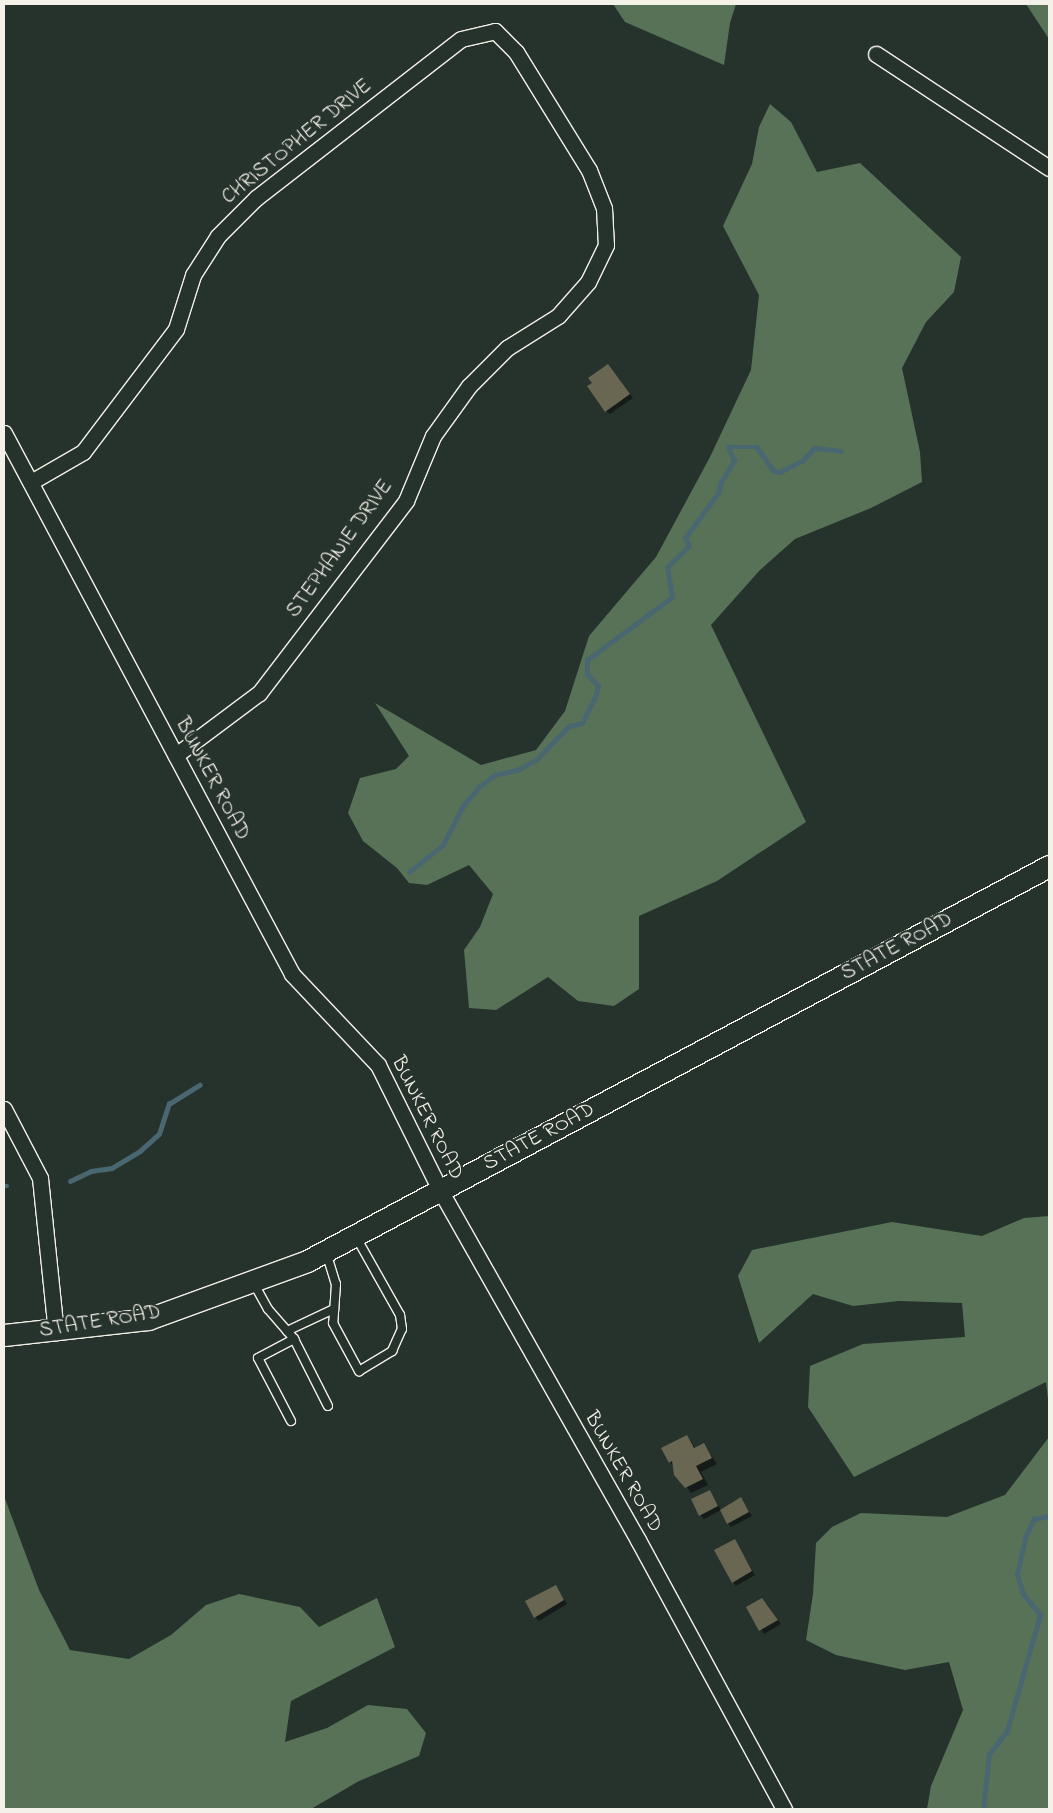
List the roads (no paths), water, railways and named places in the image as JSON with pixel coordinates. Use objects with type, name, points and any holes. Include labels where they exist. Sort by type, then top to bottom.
[{"type":"main road","name":"STATE ROAD","points":[[4,1335],[56,1332],[148,1319],[253,1282],[326,1251],[1049,866]]},
{"type":"street","name":"CHRISTOPHER DRIVE","points":[[31,482],[83,452],[176,329],[193,275],[218,236],[256,198],[461,38],[495,31]]},
{"type":"street","name":"STEPHANIE DRIVE","points":[[176,755],[259,693],[406,501],[432,436],[469,386],[507,348],[558,316],[588,282],[606,245],[604,208],[589,170],[516,52],[495,31]]},
{"type":"street","points":[[876,54],[1049,168]]},
{"type":"street","name":"BUNKER ROAD","points":[[4,433],[292,974],[378,1065],[440,1190],[638,1540],[784,1809]]},
{"type":"street","points":[[4,1110],[40,1178],[56,1332]]},
{"type":"lane","points":[[326,1251],[336,1284],[333,1323],[359,1371],[392,1351],[402,1329],[400,1315],[355,1236]]},
{"type":"lane","points":[[253,1282],[268,1309],[294,1339],[328,1406]]},
{"type":"lane","points":[[287,1330],[334,1309]]},
{"type":"lane","points":[[291,1421],[258,1358],[294,1339]]},
{"type":"waterway","points":[[409,872],[443,845],[463,806],[479,787],[495,775],[517,770],[536,760],[569,726],[582,723],[595,698],[598,686],[587,674],[587,660],[672,597],[667,567],[689,546],[685,538],[718,493],[721,482],[734,461],[728,447],[757,447],[774,471],[780,472],[802,461],[814,448],[841,451]]},
{"type":"waterway","points":[[70,1181],[91,1171],[112,1168],[140,1151],[159,1134],[169,1104],[200,1085]]},
{"type":"waterway","points":[[983,1809],[989,1754],[1007,1731],[1040,1615],[1023,1594],[1017,1574],[1025,1538],[1034,1519],[1049,1516]]}]
